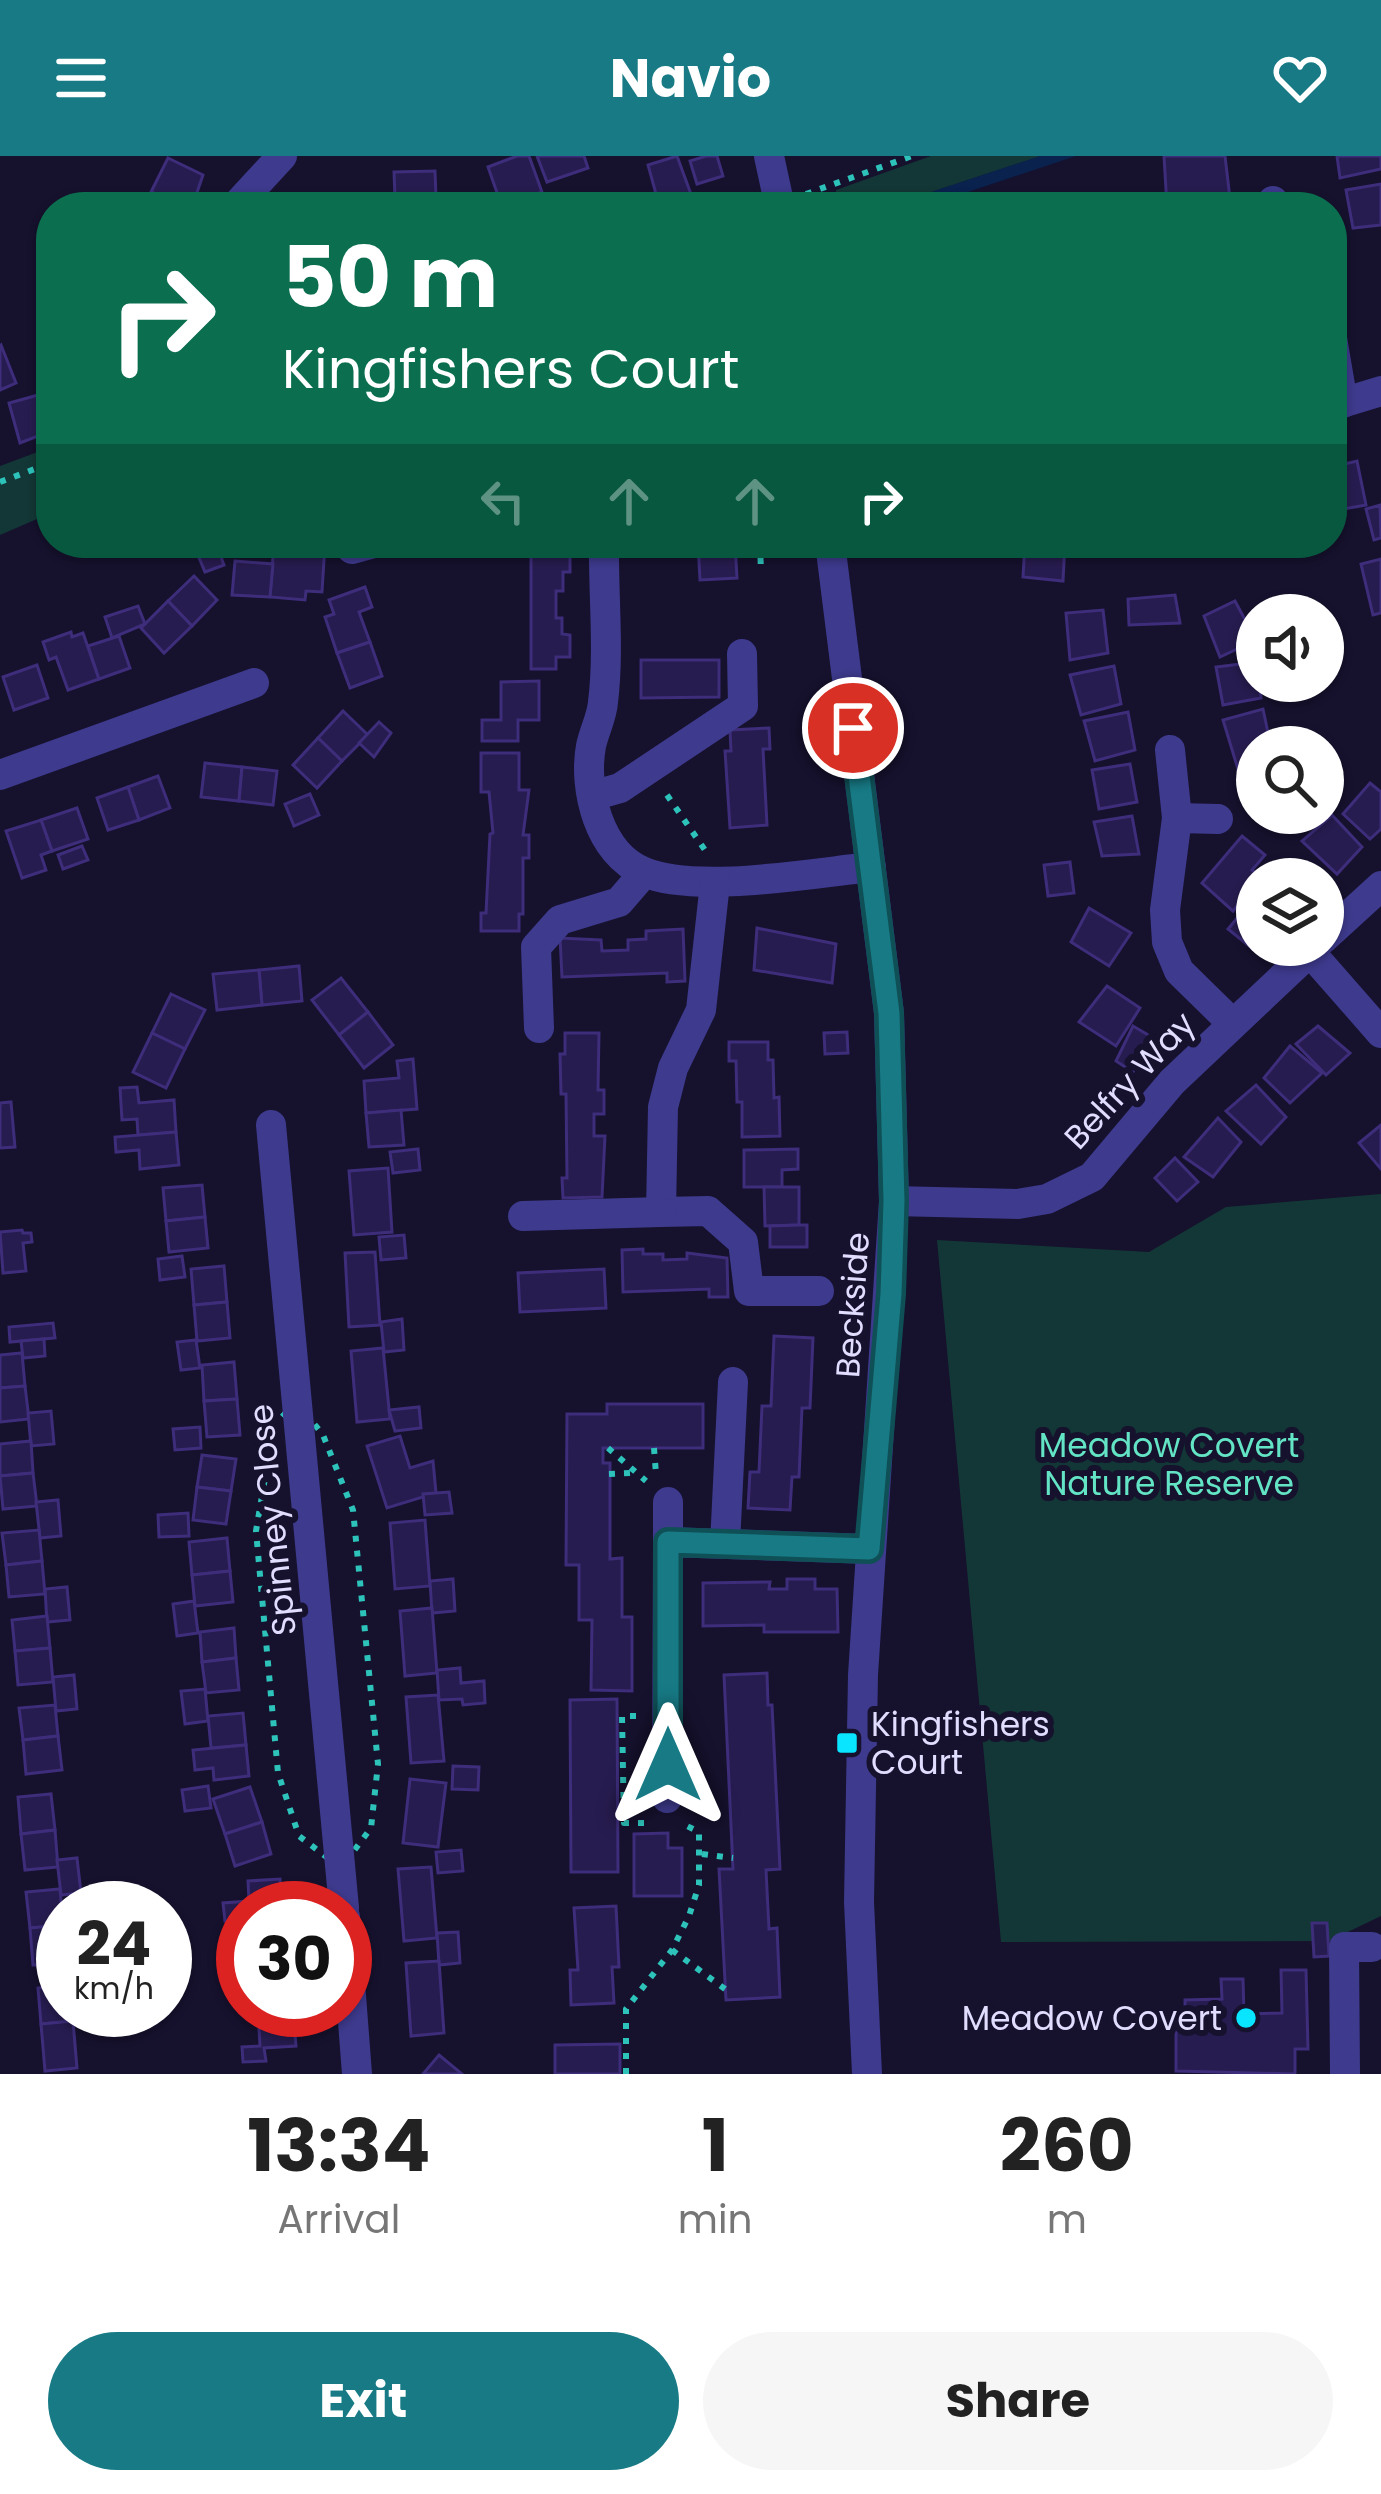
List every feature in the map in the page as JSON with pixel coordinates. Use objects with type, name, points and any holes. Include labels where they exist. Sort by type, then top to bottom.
[{"type":"street","points":[[250,192],[282,156]]},
{"type":"street","points":[[769,156],[777,192]]},
{"type":"street","points":[[1347,402],[1381,391]]},
{"type":"street","points":[[604,558],[603,703],[590,750],[592,796],[602,832],[619,855],[644,873],[715,883],[871,866]]},
{"type":"street","name":"Beckside","points":[[832,558],[889,1013],[894,1201],[891,1294],[869,1549],[859,1902],[868,2074]]},
{"type":"street","points":[[592,796],[620,788],[743,706],[742,654]]},
{"type":"street","points":[[0,775],[254,683]]},
{"type":"street","points":[[1170,750],[1178,818],[1165,910],[1167,942],[1179,971],[1232,1023]]},
{"type":"street","points":[[1178,818],[1218,819]]},
{"type":"street","points":[[539,1028],[536,947],[560,920],[619,902],[644,873]]},
{"type":"street","points":[[661,1212],[663,1107],[674,1068],[701,1010],[715,883]]},
{"type":"street","name":"Belfry Way","points":[[1344,920],[1381,886]]},
{"type":"street","name":"Belfry Way","points":[[894,1201],[1018,1204],[1047,1199],[1092,1177],[1172,1082],[1293,966]]},
{"type":"street","points":[[1331,966],[1381,1034]]},
{"type":"street","name":"Spinney Close","points":[[271,1125],[341,1881]]},
{"type":"street","points":[[523,1216],[708,1210],[743,1242],[749,1291],[819,1291]]},
{"type":"street","points":[[725,1544],[733,1382]]},
{"type":"street","points":[[668,1502],[668,1798]]},
{"type":"street","points":[[668,1542],[869,1549]]},
{"type":"street","points":[[1346,2074],[1344,1947],[1372,1947]]},
{"type":"street","points":[[354,2037],[357,2074]]},
{"type":"path","points":[[817,192],[912,156]]},
{"type":"path","points":[[0,482],[36,469]]},
{"type":"path","points":[[761,558],[761,572]]},
{"type":"path","points":[[608,1448],[657,1488],[654,1448]]},
{"type":"path","points":[[609,1474],[632,1472]]},
{"type":"path","points":[[626,2074],[626,2008],[672,1950],[699,1885],[699,1832],[668,1822],[668,1798]]},
{"type":"path","points":[[701,1854],[733,1858]]},
{"type":"path","points":[[672,1950],[725,1989]]},
{"type":"green space","points":[[931,156],[1041,156],[932,192],[836,190]]},
{"type":"green space","points":[[36,453],[36,519],[0,535],[0,466]]},
{"type":"green space","name":"Meadow Covert Nature Reserve","points":[[1381,1194],[1381,1916],[1329,1941],[1001,1942],[937,1240],[1149,1252],[1226,1207]]},
{"type":"water","points":[[1040,156],[1076,156],[968,192],[931,192]]},
{"type":"building","points":[[529,156],[542,192],[497,192],[488,167]]},
{"type":"building","points":[[537,156],[584,156],[588,168],[547,182]]},
{"type":"building","points":[[677,156],[690,192],[655,192],[648,165]]},
{"type":"building","points":[[717,156],[723,176],[697,184],[690,161]]},
{"type":"building","points":[[1164,156],[1225,156],[1229,192],[1166,192]]},
{"type":"building","points":[[1337,156],[1381,156],[1381,169],[1340,178]]},
{"type":"building","points":[[168,158],[203,175],[197,192],[151,192]]},
{"type":"building","points":[[435,171],[436,192],[395,192],[394,172]]},
{"type":"building","points":[[1381,184],[1381,225],[1353,228],[1346,190]]},
{"type":"building","points":[[0,346],[16,383],[0,390]]},
{"type":"building","points":[[36,396],[36,437],[20,443],[9,403]]},
{"type":"building","points":[[1357,461],[1366,505],[1347,508],[1347,463]]},
{"type":"building","points":[[1380,505],[1381,538],[1374,540],[1366,509]]},
{"type":"building","points":[[199,558],[221,558],[224,565],[205,572]]},
{"type":"building","points":[[273,558],[324,558],[322,592],[306,591],[305,600],[270,597]]},
{"type":"building","points":[[531,558],[570,558],[570,572],[563,572],[563,591],[556,591],[556,618],[562,618],[562,634],[570,635],[570,657],[556,657],[556,669],[531,669]]},
{"type":"building","points":[[699,558],[736,558],[737,578],[700,580]]},
{"type":"building","points":[[1024,558],[1064,558],[1063,581],[1023,577]]},
{"type":"building","points":[[1381,559],[1381,613],[1373,615],[1361,564]]},
{"type":"building","points":[[235,561],[273,564],[270,597],[232,595]]},
{"type":"building","points":[[194,576],[217,600],[192,626],[168,601]]},
{"type":"building","points":[[365,587],[372,607],[359,612],[370,642],[337,653],[325,617],[334,614],[329,600]]},
{"type":"building","points":[[1175,595],[1180,623],[1129,625],[1128,599]]},
{"type":"building","points":[[168,601],[192,626],[164,653],[141,628]]},
{"type":"building","points":[[1235,601],[1236,649],[1220,657],[1204,616]]},
{"type":"building","points":[[138,606],[145,624],[112,638],[105,617]]},
{"type":"building","points":[[1103,610],[1108,653],[1070,660],[1066,613]]},
{"type":"building","points":[[71,632],[72,637],[83,633],[99,679],[68,690],[56,657],[49,660],[43,642]]},
{"type":"building","points":[[119,636],[130,668],[99,679],[88,646]]},
{"type":"building","points":[[370,642],[382,676],[350,688],[337,653]]},
{"type":"building","points":[[641,660],[719,660],[719,697],[641,698]]},
{"type":"building","points":[[37,665],[48,698],[14,710],[3,677]]},
{"type":"building","points":[[1236,665],[1239,702],[1223,705],[1216,667]]},
{"type":"building","points":[[1114,666],[1121,704],[1081,715],[1070,675]]},
{"type":"building","points":[[539,681],[539,720],[518,720],[518,741],[482,741],[482,720],[501,720],[501,682]]},
{"type":"building","points":[[1263,709],[1267,726],[1236,726],[1236,763],[1223,720]]},
{"type":"building","points":[[343,711],[368,735],[342,761],[318,738]]},
{"type":"building","points":[[1128,712],[1135,750],[1095,761],[1084,721]]},
{"type":"building","points":[[379,722],[391,733],[374,757],[359,743]]},
{"type":"building","points":[[769,728],[770,749],[763,749],[767,825],[730,828],[725,751],[731,751],[730,730]]},
{"type":"building","points":[[318,738],[342,761],[317,788],[293,765]]},
{"type":"building","points":[[481,753],[519,753],[519,790],[529,790],[523,835],[529,835],[529,858],[523,858],[519,931],[481,931],[493,833],[489,792],[481,792]]},
{"type":"building","points":[[205,763],[242,767],[239,801],[201,797]]},
{"type":"building","points":[[1130,764],[1137,802],[1099,809],[1092,770]]},
{"type":"building","points":[[242,767],[277,771],[273,805],[239,801]]},
{"type":"building","points":[[158,776],[170,808],[139,820],[128,787]]},
{"type":"building","points":[[1370,783],[1381,792],[1381,829],[1370,839],[1344,813]]},
{"type":"building","points":[[128,787],[139,820],[108,830],[97,798]]},
{"type":"building","points":[[310,794],[319,815],[294,826],[285,804]]},
{"type":"building","points":[[77,808],[88,839],[52,851],[41,820]]},
{"type":"building","points":[[1132,816],[1139,854],[1102,856],[1094,822]]},
{"type":"building","points":[[41,820],[52,851],[41,855],[46,870],[22,878],[6,831]]},
{"type":"building","points":[[1344,828],[1362,847],[1344,866],[1344,858],[1320,858],[1302,841],[1310,834],[1344,834]]},
{"type":"building","points":[[1242,836],[1265,855],[1236,858],[1233,911],[1202,883]]},
{"type":"building","points":[[82,846],[88,860],[63,869],[58,855]]},
{"type":"building","points":[[1070,862],[1074,893],[1048,896],[1044,865]]},
{"type":"building","points":[[1089,908],[1131,933],[1109,966],[1071,942]]},
{"type":"building","points":[[757,928],[836,944],[832,983],[754,970]]},
{"type":"building","points":[[683,929],[685,981],[667,982],[667,973],[562,977],[560,938],[601,940],[602,951],[628,950],[628,940],[646,939],[646,931]]},
{"type":"building","points":[[299,966],[302,1001],[262,1005],[259,970]]},
{"type":"building","points":[[259,970],[262,1005],[217,1010],[213,974]]},
{"type":"building","points":[[341,978],[368,1012],[339,1035],[312,1000]]},
{"type":"building","points":[[1107,986],[1140,1008],[1116,1046],[1079,1022]]},
{"type":"building","points":[[171,994],[205,1010],[185,1049],[152,1033]]},
{"type":"building","points":[[368,1012],[393,1045],[364,1068],[339,1035]]},
{"type":"building","points":[[1133,1026],[1155,1039],[1133,1072],[1116,1061]]},
{"type":"building","points":[[1318,1026],[1350,1053],[1326,1075],[1296,1044]]},
{"type":"building","points":[[847,1032],[848,1053],[825,1054],[824,1033]]},
{"type":"building","points":[[152,1033],[185,1049],[166,1088],[133,1072]]},
{"type":"building","points":[[565,1033],[599,1033],[598,1090],[604,1090],[604,1114],[594,1114],[594,1136],[605,1136],[602,1197],[563,1198],[566,1094],[561,1094],[560,1054],[565,1054]]},
{"type":"building","points":[[729,1042],[768,1042],[774,1098],[779,1097],[780,1136],[742,1137],[742,1102],[737,1102],[736,1061],[729,1061]]},
{"type":"building","points":[[1290,1046],[1322,1073],[1290,1103],[1264,1078]]},
{"type":"building","points":[[413,1059],[417,1109],[366,1113],[364,1081],[399,1078],[397,1061]]},
{"type":"building","points":[[1256,1085],[1286,1117],[1261,1144],[1226,1111]]},
{"type":"building","points":[[137,1087],[139,1103],[174,1100],[176,1132],[138,1135],[137,1119],[122,1120],[120,1088]]},
{"type":"building","points":[[11,1102],[15,1147],[0,1148],[0,1103]]},
{"type":"building","points":[[401,1110],[404,1145],[369,1147],[366,1113]]},
{"type":"building","points":[[1218,1118],[1241,1142],[1213,1177],[1184,1157]]},
{"type":"building","points":[[1381,1125],[1381,1169],[1359,1143]]},
{"type":"building","points":[[176,1132],[179,1165],[140,1169],[139,1150],[116,1152],[115,1137]]},
{"type":"building","points":[[418,1149],[420,1170],[393,1173],[390,1152]]},
{"type":"building","points":[[798,1149],[798,1169],[782,1170],[782,1187],[744,1187],[744,1150]]},
{"type":"building","points":[[1175,1158],[1198,1182],[1177,1201],[1155,1178]]},
{"type":"building","points":[[388,1168],[392,1232],[354,1235],[349,1171]]},
{"type":"building","points":[[202,1185],[205,1217],[166,1221],[163,1188]]},
{"type":"building","points":[[764,1187],[799,1187],[799,1225],[765,1226]]},
{"type":"building","points":[[205,1217],[208,1248],[169,1252],[166,1221]]},
{"type":"building","points":[[807,1225],[807,1247],[770,1247],[770,1226]]},
{"type":"building","points":[[0,1232],[31,1233],[32,1242],[23,1243],[26,1271],[3,1273]]},
{"type":"building","points":[[404,1235],[406,1258],[381,1260],[379,1237]]},
{"type":"building","points":[[643,1249],[643,1254],[663,1254],[663,1260],[687,1259],[687,1253],[727,1258],[728,1297],[709,1297],[709,1289],[623,1292],[622,1250]]},
{"type":"building","points":[[375,1252],[380,1325],[349,1327],[345,1253]]},
{"type":"building","points":[[182,1256],[185,1277],[160,1280],[158,1259]]},
{"type":"building","points":[[224,1266],[227,1302],[194,1305],[191,1269]]},
{"type":"building","points":[[604,1269],[606,1308],[520,1312],[518,1273]]},
{"type":"building","points":[[227,1302],[230,1338],[197,1341],[194,1305]]},
{"type":"building","points":[[402,1319],[404,1350],[384,1352],[381,1322]]},
{"type":"building","points":[[53,1323],[55,1338],[10,1342],[9,1327]]},
{"type":"building","points":[[774,1336],[813,1338],[810,1408],[802,1408],[799,1477],[792,1477],[790,1510],[748,1508],[750,1472],[759,1472],[762,1406],[771,1406]]},
{"type":"building","points":[[44,1339],[45,1356],[23,1358],[21,1341]]},
{"type":"building","points":[[196,1340],[200,1368],[181,1370],[177,1342]]},
{"type":"building","points":[[383,1348],[390,1419],[357,1422],[351,1351]]},
{"type":"building","points":[[22,1353],[25,1386],[0,1388],[0,1355]]},
{"type":"building","points":[[234,1362],[237,1399],[204,1401],[202,1365]]},
{"type":"building","points":[[25,1386],[29,1419],[0,1422],[0,1388]]},
{"type":"building","points":[[237,1399],[240,1435],[207,1437],[204,1401]]},
{"type":"building","points":[[607,1404],[703,1404],[703,1448],[603,1448],[603,1463],[610,1463],[610,1559],[622,1558],[622,1617],[632,1617],[632,1691],[591,1690],[592,1620],[579,1620],[579,1565],[566,1565],[567,1414],[607,1414]]},
{"type":"building","points":[[419,1407],[421,1428],[395,1431],[389,1410]]},
{"type":"building","points":[[51,1411],[54,1444],[31,1446],[28,1413]]},
{"type":"building","points":[[200,1427],[201,1448],[175,1450],[173,1429]]},
{"type":"building","points":[[400,1436],[410,1468],[433,1461],[436,1493],[387,1508],[367,1446]]},
{"type":"building","points":[[31,1441],[33,1473],[0,1476],[0,1444]]},
{"type":"building","points":[[202,1455],[236,1459],[231,1491],[197,1487]]},
{"type":"building","points":[[33,1473],[37,1506],[3,1509],[0,1476]]},
{"type":"building","points":[[197,1487],[231,1491],[226,1524],[193,1520]]},
{"type":"building","points":[[449,1492],[452,1513],[425,1515],[423,1494]]},
{"type":"building","points":[[58,1500],[61,1536],[40,1538],[36,1502]]},
{"type":"building","points":[[188,1513],[189,1536],[159,1537],[158,1515]]},
{"type":"building","points":[[425,1520],[430,1586],[395,1589],[390,1523]]},
{"type":"building","points":[[39,1530],[42,1561],[6,1565],[2,1533]]},
{"type":"building","points":[[227,1538],[230,1571],[192,1575],[189,1542]]},
{"type":"building","points":[[42,1561],[45,1594],[9,1597],[6,1565]]},
{"type":"building","points":[[230,1571],[233,1602],[195,1606],[192,1575]]},
{"type":"building","points":[[453,1579],[455,1611],[432,1613],[430,1581]]},
{"type":"building","points":[[787,1579],[815,1579],[815,1589],[837,1589],[838,1632],[764,1632],[764,1625],[703,1626],[703,1583],[770,1582],[769,1589],[787,1589]]},
{"type":"building","points":[[67,1587],[70,1620],[47,1622],[45,1589]]},
{"type":"building","points":[[194,1601],[198,1633],[177,1636],[173,1604]]},
{"type":"building","points":[[432,1608],[437,1673],[405,1676],[400,1611]]},
{"type":"building","points":[[47,1616],[50,1648],[15,1651],[12,1620]]},
{"type":"building","points":[[234,1628],[236,1658],[202,1662],[200,1632]]},
{"type":"building","points":[[50,1648],[53,1682],[18,1685],[15,1651]]},
{"type":"building","points":[[236,1658],[239,1690],[206,1693],[202,1662]]},
{"type":"building","points":[[460,1668],[461,1683],[484,1681],[485,1703],[439,1700],[437,1670]]},
{"type":"building","points":[[767,1673],[780,1869],[766,1870],[769,1929],[777,1928],[780,1997],[726,2000],[719,1869],[733,1869],[724,1675]]},
{"type":"building","points":[[74,1675],[77,1709],[56,1711],[53,1677]]},
{"type":"building","points":[[205,1689],[208,1721],[185,1724],[181,1691]]},
{"type":"building","points":[[438,1695],[444,1761],[411,1763],[406,1697]]},
{"type":"building","points":[[617,1699],[618,1872],[571,1872],[570,1700]]},
{"type":"building","points":[[55,1705],[58,1736],[23,1740],[19,1708]]},
{"type":"building","points":[[243,1713],[246,1745],[211,1748],[208,1716]]},
{"type":"building","points":[[58,1736],[62,1770],[26,1774],[23,1740]]},
{"type":"building","points":[[246,1745],[249,1776],[214,1780],[213,1768],[195,1770],[193,1750]]},
{"type":"building","points":[[453,1766],[479,1767],[478,1790],[452,1789]]},
{"type":"building","points":[[410,1779],[446,1783],[438,1847],[403,1843]]},
{"type":"building","points":[[208,1786],[211,1808],[185,1811],[182,1790]]},
{"type":"building","points":[[250,1787],[262,1822],[225,1834],[213,1799]]},
{"type":"building","points":[[51,1794],[55,1830],[21,1834],[18,1797]]},
{"type":"building","points":[[262,1822],[271,1854],[235,1866],[225,1834]]},
{"type":"building","points":[[55,1830],[58,1867],[25,1870],[21,1834]]},
{"type":"building","points":[[668,1833],[668,1848],[682,1848],[682,1896],[634,1896],[634,1834]]},
{"type":"building","points":[[461,1850],[463,1871],[438,1873],[436,1852]]},
{"type":"building","points":[[77,1858],[80,1881],[59,1881],[57,1860]]},
{"type":"building","points":[[431,1867],[437,1938],[404,1941],[398,1869]]},
{"type":"building","points":[[36,1891],[36,1927],[30,1928],[26,1892]]},
{"type":"building","points":[[616,1906],[619,1967],[612,1967],[614,2003],[571,2005],[570,1970],[578,1970],[574,1908]]},
{"type":"building","points":[[1312,1923],[1327,1923],[1329,1956],[1314,1957]]},
{"type":"building","points":[[36,1927],[36,1965],[33,1965],[30,1928]]},
{"type":"building","points":[[458,1932],[460,1963],[439,1965],[437,1933]]},
{"type":"building","points":[[439,1961],[444,2033],[411,2036],[406,1963]]},
{"type":"building","name":"Meadow Covert","points":[[1281,1970],[1306,1970],[1308,2049],[1295,2049],[1295,2074],[1176,2071],[1176,2023],[1185,2023],[1185,2000],[1222,1999],[1221,1979],[1243,1979],[1244,2014],[1282,2013]]},
{"type":"building","points":[[42,2037],[74,2037],[77,2068],[45,2071]]},
{"type":"building","points":[[259,2037],[295,2037],[296,2046],[264,2048],[266,2061],[243,2062],[242,2047],[260,2046]]},
{"type":"building","points":[[620,2044],[620,2074],[555,2074],[555,2045]]},
{"type":"building","points":[[439,2055],[462,2074],[423,2074]]},
{"type":"place","name":"Kingfishers Court","points":[[847,1743]]},
{"type":"place","name":"Meadow Covert","points":[[1246,2018]]},
{"type":"route","points":[[668,1765],[668,1542],[869,1549],[891,1294],[894,1201],[889,1013],[853,728]]}]
